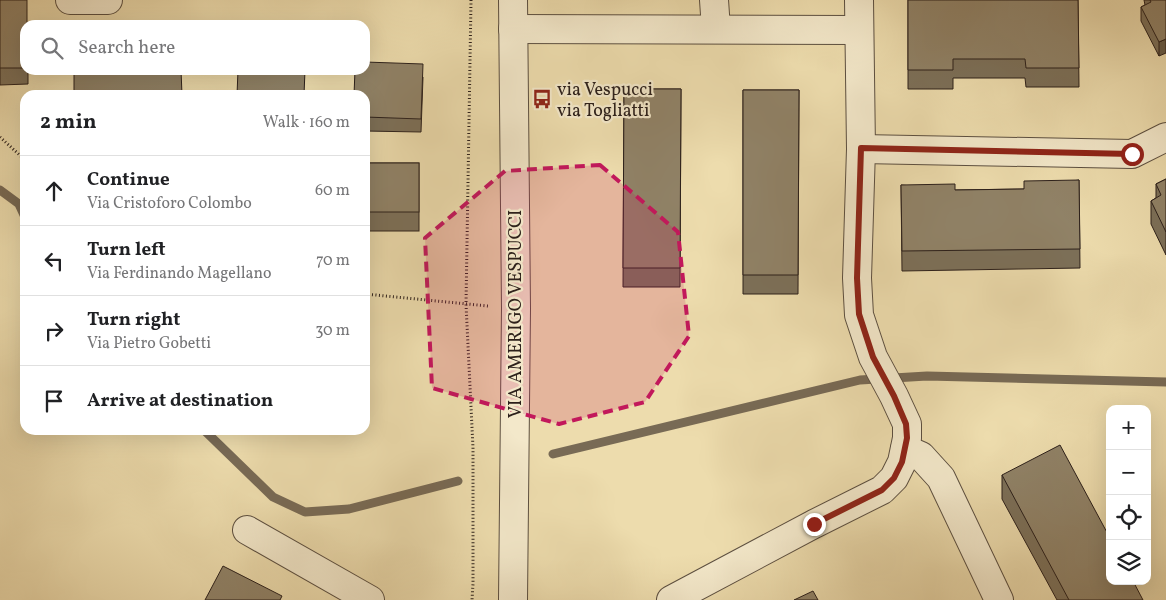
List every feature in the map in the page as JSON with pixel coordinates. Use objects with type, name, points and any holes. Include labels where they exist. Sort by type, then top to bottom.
[{"type":"street","points":[[70,0],[108,0]]},
{"type":"street","name":"VIA AMERIGO VESPUCCI","points":[[513,0],[516,308],[513,600]]},
{"type":"street","points":[[714,0],[716,29]]},
{"type":"street","points":[[671,600],[882,490],[894,478],[902,462],[907,438],[906,424],[894,396],[873,357],[859,314],[857,278],[861,148],[859,0]]},
{"type":"street","points":[[513,29],[859,30]]},
{"type":"street","points":[[861,148],[1132,154],[1166,137]]},
{"type":"street","points":[[905,449],[921,456],[941,478],[999,600]]},
{"type":"street","points":[[247,530],[370,600]]},
{"type":"path","points":[[471,0],[466,304],[473,448],[472,600]]},
{"type":"path","points":[[0,137],[20,155]]},
{"type":"path","points":[[370,294],[516,308]]},
{"type":"highlighted area","points":[[600,165],[678,232],[689,336],[645,402],[559,424],[432,388],[425,238],[505,171]]},
{"type":"building","points":[[0,0],[27,0],[27,20],[20,20],[20,68],[0,68]]},
{"type":"building","points":[[908,0],[1078,0],[1079,68],[1026,68],[1025,59],[953,59],[953,70],[908,70]]},
{"type":"building","points":[[1150,0],[1166,0],[1166,39],[1159,42],[1141,7],[1151,2]]},
{"type":"building","points":[[370,62],[423,64],[421,119],[370,117],[370,90],[354,90],[355,75],[370,75]]},
{"type":"building","points":[[74,75],[181,75],[182,90],[74,90]]},
{"type":"building","points":[[238,75],[305,75],[304,90],[237,90]]},
{"type":"building","points":[[624,89],[681,89],[680,268],[623,268]]},
{"type":"building","points":[[743,90],[799,90],[798,275],[743,275]]},
{"type":"building","points":[[370,163],[419,163],[419,212],[370,212]]},
{"type":"building","points":[[1166,179],[1166,232],[1151,201],[1161,195],[1156,184]]},
{"type":"building","points":[[1079,180],[1080,249],[902,251],[901,185],[955,184],[955,190],[1024,189],[1024,181]]},
{"type":"building","points":[[1060,445],[1106,531],[1106,585],[1135,585],[1143,600],[1069,600],[1002,475]]},
{"type":"building","points":[[223,566],[282,596],[280,600],[205,600]]},
{"type":"building","points":[[813,591],[818,600],[794,600]]},
{"type":"waterway","points":[[0,190],[20,206]]},
{"type":"waterway","points":[[553,454],[860,380],[927,376],[1166,382]]},
{"type":"waterway","points":[[209,435],[273,497],[305,512],[349,509],[458,481]]},
{"type":"place","name":"via Vespucci via Togliatti","points":[[542,99]]},
{"type":"route","points":[[814,524],[882,490],[894,478],[902,462],[907,438],[906,424],[894,396],[873,357],[859,314],[857,278],[861,148],[1132,154]]}]
